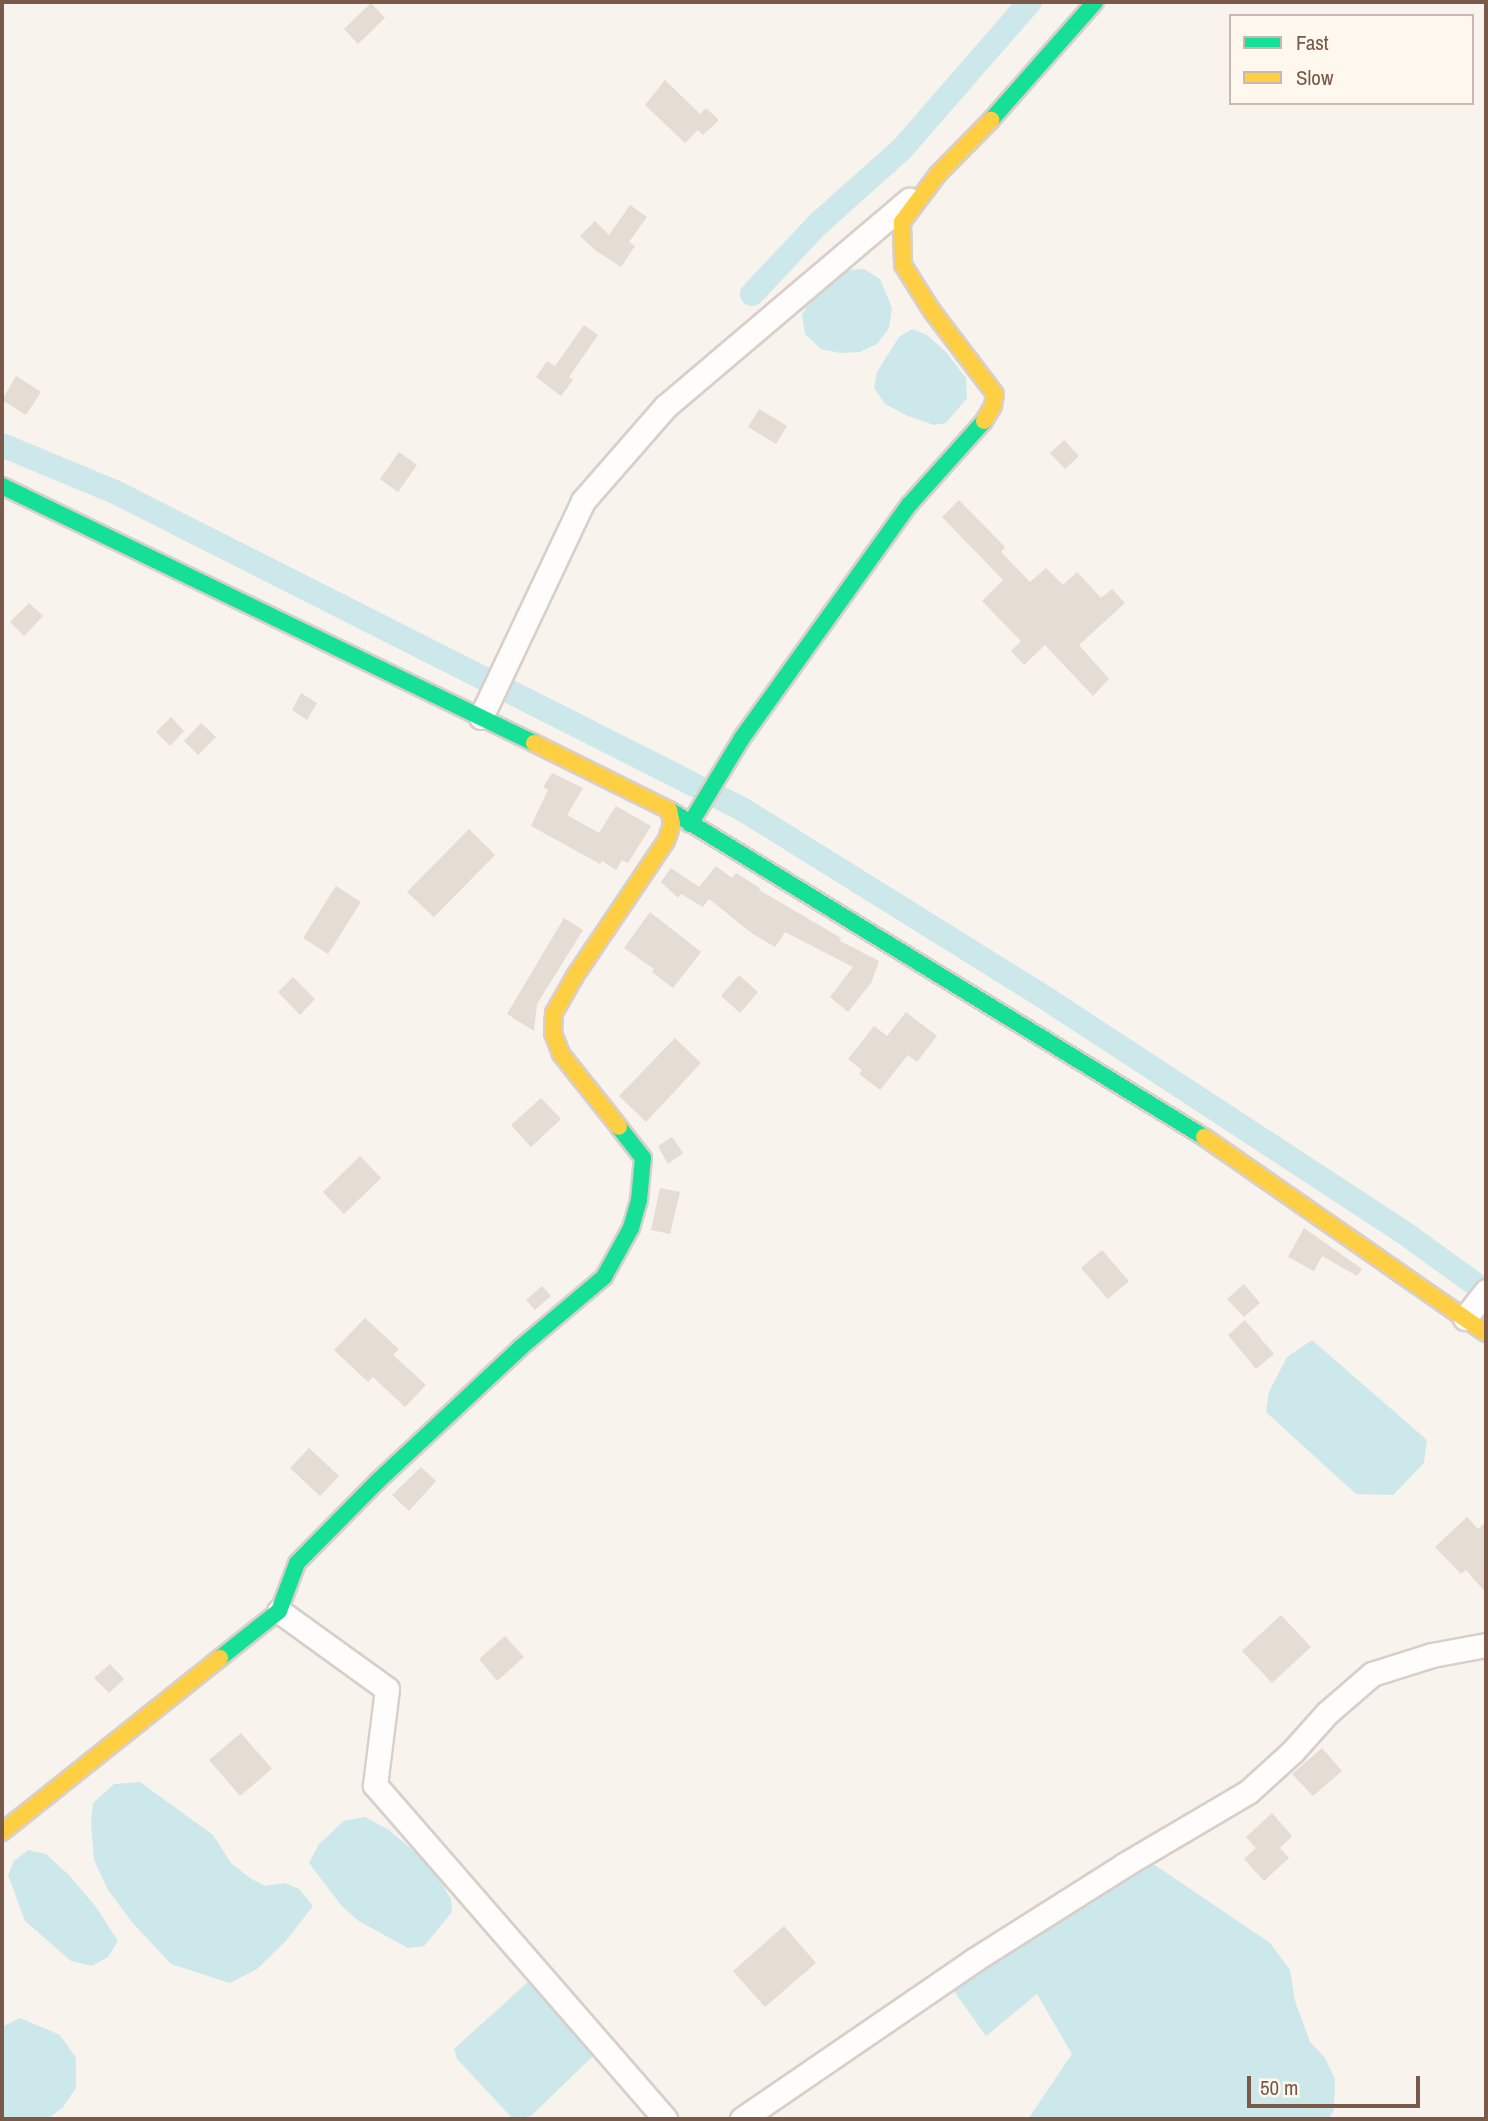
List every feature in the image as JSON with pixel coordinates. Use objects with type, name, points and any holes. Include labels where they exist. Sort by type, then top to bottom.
[{"type":"street","points":[[690,824],[742,738],[909,505],[979,429],[993,406],[995,394],[987,381],[932,311],[903,265],[902,222],[933,180],[1095,2]]},
{"type":"street","points":[[481,717],[548,569],[583,501],[666,406],[933,180]]},
{"type":"street","points":[[2,486],[668,810],[1239,1159],[1486,1333]]},
{"type":"street","points":[[2,1832],[279,1611],[297,1563],[378,1480],[520,1348],[604,1277],[631,1228],[639,1200],[643,1158],[561,1054],[553,1033],[554,1013],[575,976],[666,841],[672,824],[668,810]]},
{"type":"street","points":[[1465,1318],[1486,1291]]},
{"type":"street","points":[[279,1611],[387,1689],[375,1785],[665,2119]]},
{"type":"street","points":[[742,2119],[974,1960],[1124,1865],[1248,1792],[1293,1751],[1326,1713],[1372,1674],[1432,1655],[1486,1645]]},
{"type":"water","points":[[864,269],[880,279],[892,308],[889,328],[877,344],[860,352],[840,353],[821,349],[805,334],[802,315],[811,299],[832,277],[846,270]]},
{"type":"water","points":[[912,329],[927,335],[946,352],[966,378],[967,398],[946,423],[934,425],[908,416],[885,404],[874,388],[877,372],[899,337]]},
{"type":"water","points":[[1312,1340],[1427,1440],[1424,1463],[1393,1495],[1356,1494],[1266,1412],[1269,1392],[1287,1357]]},
{"type":"water","points":[[140,1782],[213,1835],[231,1863],[250,1878],[265,1886],[285,1883],[299,1889],[313,1906],[285,1942],[257,1969],[230,1983],[171,1964],[132,1922],[108,1890],[94,1860],[91,1823],[93,1803],[114,1784]]},
{"type":"water","points":[[365,1817],[389,1830],[417,1854],[438,1877],[451,1899],[452,1912],[424,1946],[408,1948],[357,1920],[341,1905],[309,1863],[319,1844],[344,1821]]},
{"type":"water","points":[[28,1850],[46,1854],[69,1875],[96,1907],[118,1941],[108,1957],[92,1966],[71,1961],[25,1921],[8,1875],[14,1861]]},
{"type":"water","points":[[1152,1863],[1270,1943],[1290,1970],[1295,2001],[1310,2042],[1325,2058],[1335,2079],[1334,2110],[1329,2119],[1028,2119],[1072,2054],[1037,1994],[986,2036],[951,1987]]},
{"type":"water","points":[[528,1982],[535,1982],[593,2047],[593,2056],[531,2116],[513,2119],[457,2059],[454,2049]]},
{"type":"water","points":[[20,2018],[60,2035],[76,2058],[76,2088],[63,2107],[48,2119],[2,2119],[2,2027]]},
{"type":"building","points":[[371,3],[385,18],[358,44],[344,29]]},
{"type":"building","points":[[665,80],[700,114],[706,108],[719,120],[703,135],[698,130],[685,143],[645,105]]},
{"type":"building","points":[[630,205],[647,217],[629,242],[635,246],[621,267],[595,250],[580,236],[595,221],[609,235]]},
{"type":"building","points":[[584,325],[598,335],[569,377],[573,380],[561,396],[536,377],[547,361],[555,366]]},
{"type":"building","points":[[16,376],[41,392],[26,415],[2,400]]},
{"type":"building","points":[[759,409],[787,426],[776,444],[748,427]]},
{"type":"building","points":[[1064,440],[1079,456],[1065,469],[1050,453]]},
{"type":"building","points":[[399,452],[417,465],[398,492],[380,479]]},
{"type":"building","points":[[959,500],[1005,547],[1001,552],[1030,582],[1046,568],[1063,585],[1077,572],[1101,598],[1112,589],[1125,603],[1079,645],[1109,679],[1093,696],[1045,645],[1024,665],[1011,651],[1021,641],[982,601],[1003,580],[942,517]]},
{"type":"building","points":[[29,603],[43,616],[24,636],[10,622]]},
{"type":"building","points":[[301,693],[317,703],[307,720],[292,710]]},
{"type":"building","points":[[171,717],[184,731],[170,746],[156,732]]},
{"type":"building","points":[[201,723],[216,737],[198,755],[184,741]]},
{"type":"building","points":[[552,773],[583,788],[567,815],[599,833],[616,806],[651,826],[628,863],[622,860],[616,870],[602,861],[600,864],[531,826],[548,790],[543,787]]},
{"type":"building","points":[[469,829],[495,855],[434,917],[407,892]]},
{"type":"building","points":[[716,866],[732,878],[736,873],[760,888],[759,890],[841,938],[840,941],[879,961],[871,983],[848,1012],[830,997],[853,967],[785,932],[775,947],[753,934],[709,899],[703,907],[681,894],[678,898],[661,882],[671,868],[699,887]]},
{"type":"building","points":[[336,886],[361,902],[328,954],[303,938]]},
{"type":"building","points":[[650,912],[701,952],[673,988],[652,972],[654,969],[624,948]]},
{"type":"building","points":[[564,918],[583,930],[537,1004],[534,1031],[507,1014]]},
{"type":"building","points":[[739,975],[758,992],[740,1013],[721,996]]},
{"type":"building","points":[[293,977],[315,999],[300,1015],[278,992]]},
{"type":"building","points":[[906,1012],[937,1036],[917,1062],[908,1055],[880,1090],[859,1074],[862,1070],[848,1059],[874,1026],[887,1036]]},
{"type":"building","points":[[675,1038],[701,1063],[646,1122],[619,1096]]},
{"type":"building","points":[[541,1098],[561,1119],[531,1147],[511,1125]]},
{"type":"building","points":[[672,1137],[683,1153],[668,1164],[658,1146]]},
{"type":"building","points":[[360,1156],[381,1178],[344,1214],[323,1192]]},
{"type":"building","points":[[660,1188],[680,1192],[670,1234],[651,1230]]},
{"type":"building","points":[[1304,1228],[1362,1269],[1357,1276],[1322,1256],[1314,1271],[1288,1257]]},
{"type":"building","points":[[1102,1250],[1129,1281],[1108,1299],[1081,1268]]},
{"type":"building","points":[[1244,1284],[1260,1303],[1244,1317],[1227,1299]]},
{"type":"building","points":[[542,1286],[551,1296],[535,1310],[526,1300]]},
{"type":"building","points":[[365,1318],[399,1349],[393,1355],[426,1385],[405,1407],[373,1377],[368,1382],[334,1350]]},
{"type":"building","points":[[1245,1320],[1274,1354],[1256,1369],[1228,1335]]},
{"type":"building","points":[[309,1448],[339,1476],[320,1496],[290,1468]]},
{"type":"building","points":[[421,1467],[436,1481],[409,1511],[392,1495]]},
{"type":"building","points":[[1467,1517],[1478,1529],[1486,1522],[1486,1593],[1466,1570],[1461,1574],[1435,1547]]},
{"type":"building","points":[[1281,1615],[1311,1647],[1272,1683],[1242,1651]]},
{"type":"building","points":[[505,1636],[524,1657],[497,1681],[479,1659]]},
{"type":"building","points":[[110,1664],[124,1679],[109,1693],[94,1678]]},
{"type":"building","points":[[241,1733],[272,1769],[240,1796],[209,1760]]},
{"type":"building","points":[[1322,1748],[1342,1771],[1313,1796],[1292,1774]]},
{"type":"building","points":[[1272,1813],[1292,1836],[1280,1848],[1289,1858],[1264,1881],[1244,1859],[1256,1848],[1246,1837]]},
{"type":"building","points":[[784,1926],[816,1963],[765,2007],[733,1971]]},
{"type":"waterway","points":[[752,294],[818,224],[902,149],[1030,2]]},
{"type":"waterway","points":[[2,445],[115,492],[742,809],[1050,1001],[1410,1237],[1486,1292]]},
{"type":"traffic: fast","points":[[991,120],[1095,2]]},
{"type":"traffic: fast","points":[[690,824],[742,738],[909,505],[984,421]]},
{"type":"traffic: fast","points":[[2,486],[534,743]]},
{"type":"traffic: fast","points":[[671,811],[1204,1137]]},
{"type":"traffic: fast","points":[[220,1658],[279,1611],[297,1563],[378,1481],[520,1348],[604,1277],[631,1228],[639,1200],[643,1158],[619,1127]]},
{"type":"traffic: slow","points":[[984,421],[993,406],[995,394],[932,311],[903,265],[902,222],[938,174],[991,120]]},
{"type":"traffic: slow","points":[[534,743],[669,810],[672,824],[666,841],[575,976],[554,1013],[553,1033],[561,1054],[619,1127]]},
{"type":"traffic: slow","points":[[1204,1137],[1486,1333]]},
{"type":"traffic: slow","points":[[2,1832],[220,1658]]}]
